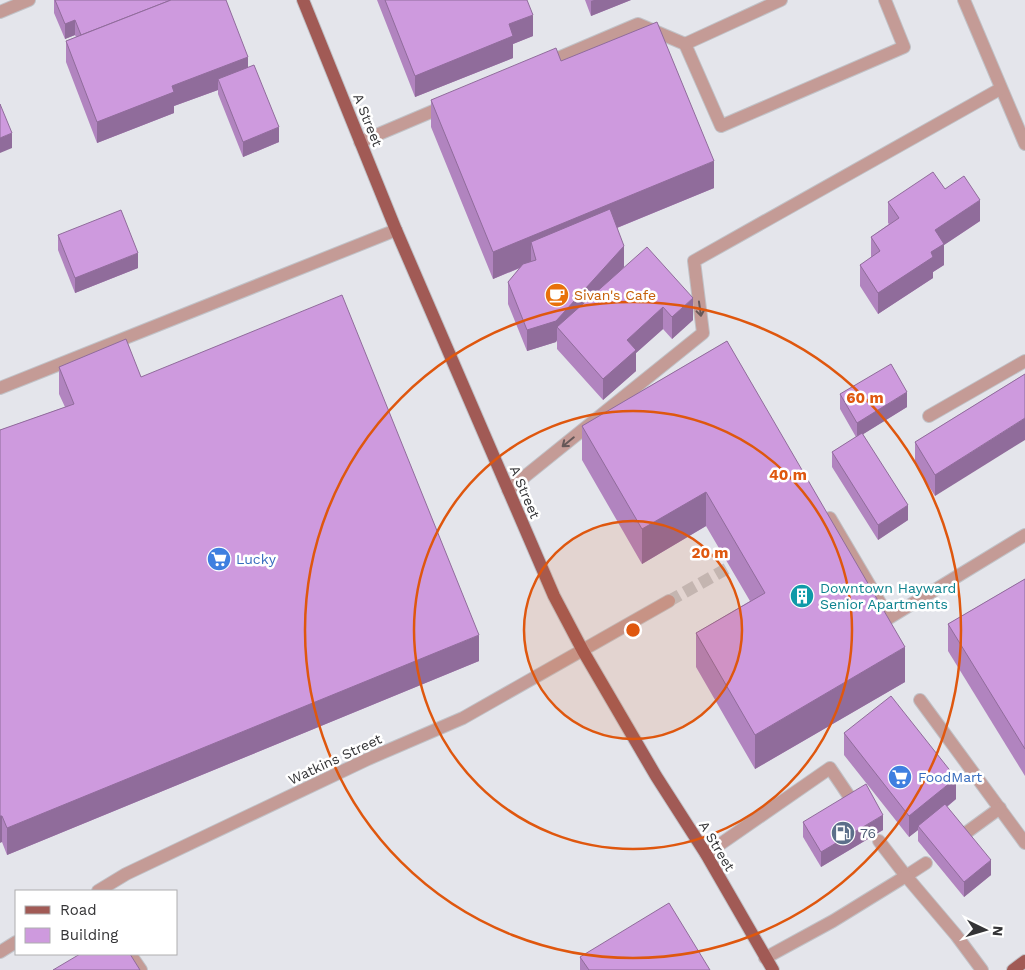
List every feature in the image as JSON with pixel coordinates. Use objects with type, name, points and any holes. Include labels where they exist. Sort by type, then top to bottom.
[{"type":"main road","name":"A Street","points":[[303,0],[396,230],[554,596],[656,776],[706,854],[772,970]]},
{"type":"main road","points":[[1013,970],[1025,961]]},
{"type":"street","points":[[0,12],[29,0]]},
{"type":"street","points":[[685,44],[781,0]]},
{"type":"street","points":[[529,71],[638,24],[685,44],[721,126],[904,47],[885,0]]},
{"type":"street","points":[[964,0],[1000,89],[1025,144]]},
{"type":"street","points":[[508,490],[703,333],[694,261],[1000,89]]},
{"type":"street","points":[[360,142],[456,102]]},
{"type":"street","points":[[0,388],[396,230]]},
{"type":"street","points":[[928,416],[1025,362]]},
{"type":"street","points":[[823,511],[889,618],[1025,535]]},
{"type":"street","name":"Watkins Street","points":[[100,890],[126,874],[351,767],[463,718],[669,601]]},
{"type":"street","points":[[920,700],[1025,843]]},
{"type":"street","points":[[706,854],[830,768],[853,802]]},
{"type":"street","points":[[963,835],[1000,808]]},
{"type":"street","points":[[879,841],[956,935],[982,970]]},
{"type":"street","points":[[765,958],[926,863]]},
{"type":"street","points":[[0,952],[15,943]]},
{"type":"street","points":[[131,955],[141,970]]},
{"type":"building","points":[[55,0],[171,0],[81,35],[75,20],[65,24]]},
{"type":"building","points":[[171,0],[226,0],[248,57],[172,86],[174,92],[97,122],[66,41]]},
{"type":"building","points":[[385,0],[527,0],[533,15],[509,24],[513,36],[415,76]]},
{"type":"building","points":[[657,22],[714,161],[493,252],[431,100],[556,48],[561,61]]},
{"type":"building","points":[[254,65],[279,127],[243,142],[218,79]]},
{"type":"building","points":[[0,104],[12,133],[0,138]]},
{"type":"building","points":[[933,172],[945,189],[964,176],[980,200],[935,230],[944,244],[931,252],[933,257],[878,293],[860,265],[880,251],[871,237],[899,218],[888,202]]},
{"type":"building","name":"Sivan's Cafe","points":[[610,209],[624,246],[556,321],[527,330],[508,282],[523,264],[536,260],[531,242]]},
{"type":"building","points":[[121,210],[138,253],[75,278],[58,235]]},
{"type":"building","points":[[647,247],[693,298],[672,317],[663,307],[627,340],[636,350],[603,379],[557,327]]},
{"type":"building","name":"Lucky","points":[[342,295],[479,635],[7,828],[2,816],[0,816],[0,430],[74,404],[59,367],[126,339],[141,377]]},
{"type":"building","name":"Downtown Hayward Senior Apartments","points":[[727,341],[905,647],[755,735],[696,633],[765,593],[706,492],[642,529],[582,426]]},
{"type":"building","points":[[891,364],[907,392],[857,423],[840,394]]},
{"type":"building","points":[[1025,374],[1025,418],[935,475],[915,442]]},
{"type":"building","points":[[862,433],[908,505],[878,525],[832,452]]},
{"type":"building","points":[[1025,579],[1025,749],[948,624]]},
{"type":"building","name":"FoodMart","points":[[891,696],[956,778],[909,816],[844,733]]},
{"type":"building","points":[[866,784],[883,815],[821,852],[803,822]]},
{"type":"building","points":[[945,804],[991,860],[964,882],[918,826]]},
{"type":"building","points":[[669,903],[710,970],[589,970],[580,957]]},
{"type":"building","points":[[78,955],[131,955],[140,970],[53,970]]},
{"type":"tunnel","points":[[669,601],[744,559]]},
{"type":"place","name":"Sivan's Cafe","points":[[557,295]]},
{"type":"place","name":"Lucky","points":[[219,559]]},
{"type":"place","name":"Downtown Hayward Senior Apartments","points":[[802,596]]},
{"type":"place","name":"FoodMart","points":[[900,777]]},
{"type":"place","name":"76","points":[[843,833]]}]
